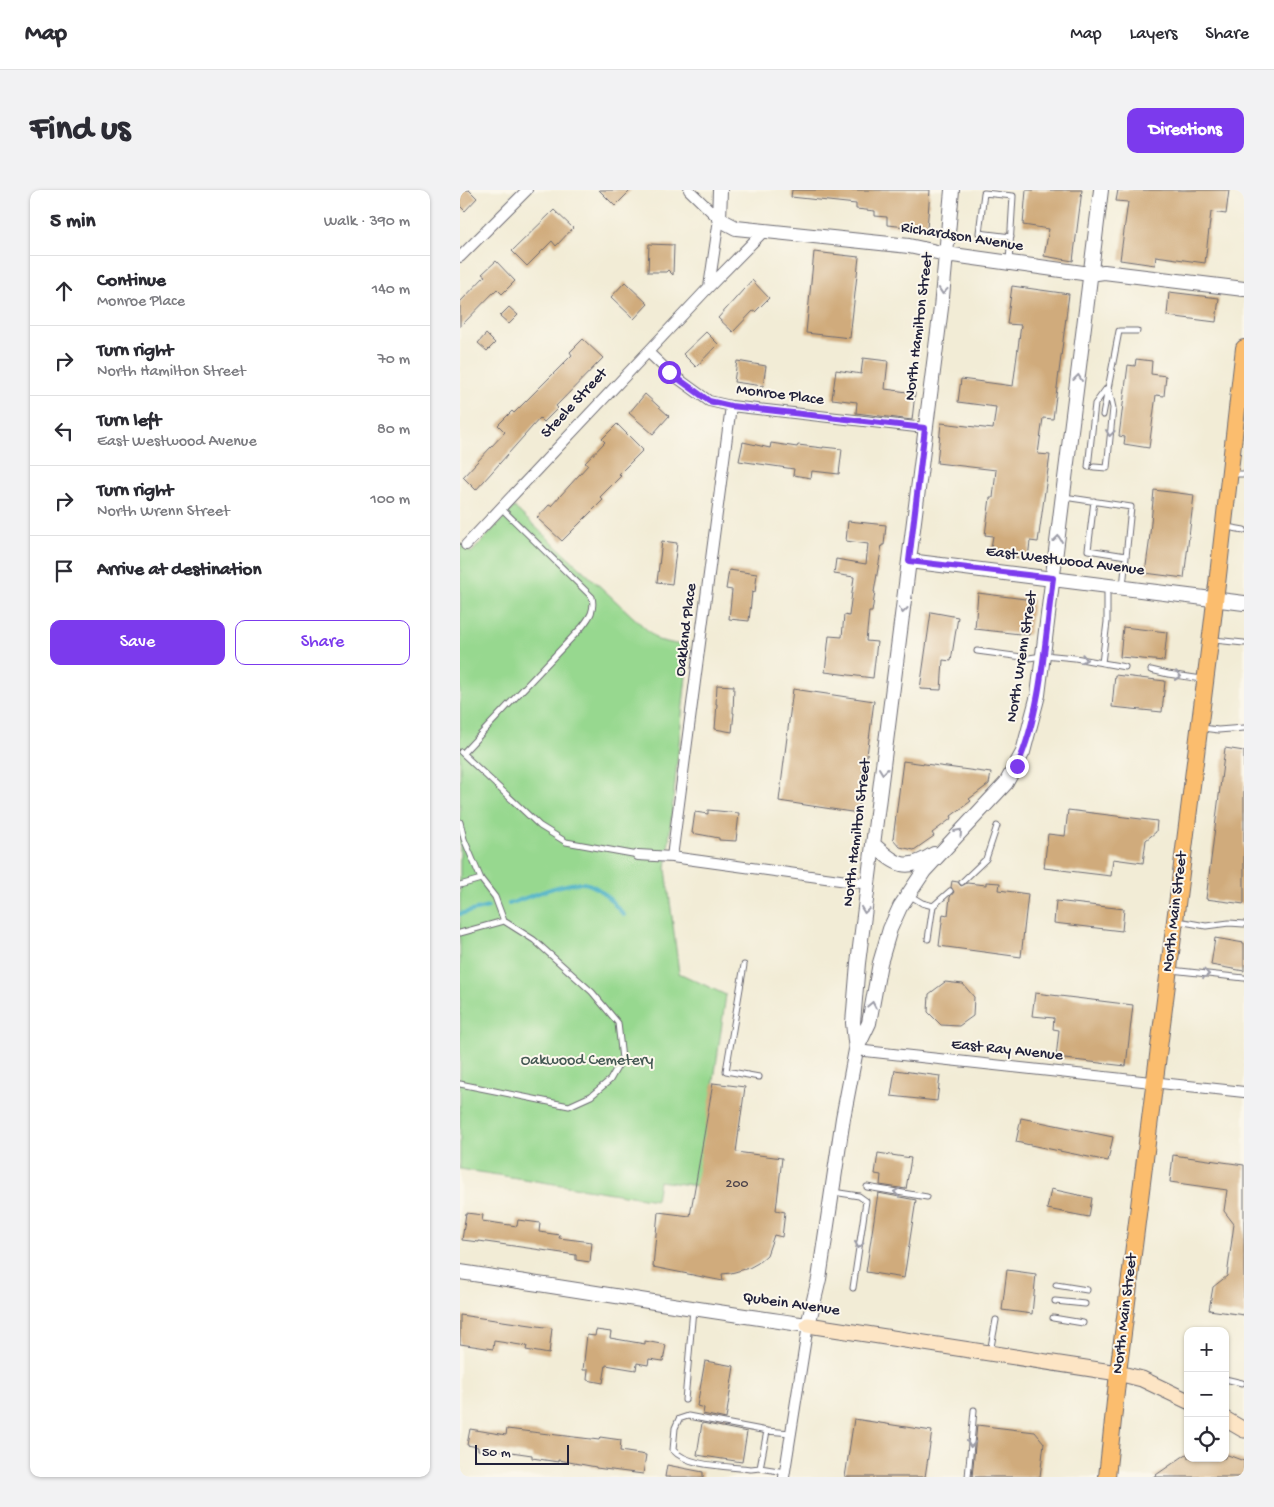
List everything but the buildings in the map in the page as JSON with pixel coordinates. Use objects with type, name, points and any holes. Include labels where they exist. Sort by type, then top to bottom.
[{"type":"main road","name":"North Main Street","points":[[1107,1477],[1118,1372],[1224,527],[1237,474],[1244,348]]},
{"type":"main road","name":"Qubein Avenue","points":[[808,1325],[1118,1372],[1142,1380],[1184,1399]]},
{"type":"main road","points":[[1229,1421],[1244,1430]]},
{"type":"street","points":[[460,257],[527,190]]},
{"type":"street","name":"Richardson Avenue","points":[[688,190],[719,219],[736,228],[909,246],[946,254],[1090,274],[1112,273],[1244,289]]},
{"type":"street","points":[[709,287],[719,219],[720,190]]},
{"type":"street","name":"North Hamilton Street","points":[[785,1475],[808,1325],[819,1279],[856,1050],[853,1024],[858,963],[941,308],[952,190]]},
{"type":"street","name":"North Wrenn Street","points":[[856,1050],[869,1023],[880,963],[890,929],[900,908],[924,871],[1006,783],[1023,752],[1038,695],[1101,190]]},
{"type":"street","name":"Steele Street","points":[[463,548],[763,232]]},
{"type":"street","name":"Monroe Place","points":[[648,352],[669,372],[709,401],[731,406],[925,428]]},
{"type":"street","name":"Oakland Place","points":[[672,857],[731,406]]},
{"type":"street","name":"East Westwood Avenue","points":[[909,561],[1244,603]]},
{"type":"street","points":[[874,845],[894,862],[912,865],[919,864],[946,847]]},
{"type":"street","points":[[638,855],[672,857],[869,884]]},
{"type":"street","name":"East Ray Avenue","points":[[856,1050],[1244,1092]]},
{"type":"street","name":"Qubein Avenue","points":[[460,1272],[591,1291],[694,1310],[808,1325]]},
{"type":"lane","points":[[1009,263],[1011,237],[1013,196],[981,191],[978,233],[1011,237]]},
{"type":"lane","points":[[1103,415],[1119,331],[1137,331]]},
{"type":"lane","points":[[1088,467],[1095,404],[1108,387]]},
{"type":"lane","points":[[1094,467],[1106,468],[1113,408],[1108,387]]},
{"type":"lane","points":[[1063,497],[1131,507],[1123,587]]},
{"type":"lane","points":[[1094,501],[1088,550],[1126,556]]},
{"type":"lane","points":[[501,508],[592,597],[594,606],[591,616],[582,627],[461,752],[540,826],[566,842],[638,855]]},
{"type":"lane","points":[[1224,527],[1244,530]]},
{"type":"lane","points":[[1102,663],[1107,622],[1107,585]]},
{"type":"lane","points":[[1211,639],[1244,643]]},
{"type":"lane","points":[[977,651],[1029,658],[1043,655],[1125,667]]},
{"type":"lane","points":[[1151,670],[1206,680]]},
{"type":"lane","points":[[1200,727],[1218,730],[1244,728]]},
{"type":"lane","points":[[460,822],[464,839],[480,879],[495,897],[504,921],[534,940],[592,992],[618,1023],[622,1059],[610,1080],[591,1096],[569,1106],[460,1084]]},
{"type":"lane","points":[[962,882],[986,859],[997,826]]},
{"type":"lane","points":[[460,885],[480,879]]},
{"type":"lane","points":[[928,939],[933,906],[950,892]]},
{"type":"lane","points":[[909,894],[922,903],[933,906]]},
{"type":"lane","points":[[1175,920],[1206,926],[1229,922],[1244,924]]},
{"type":"lane","points":[[460,934],[504,921]]},
{"type":"lane","points":[[744,965],[726,1071],[759,1077]]},
{"type":"lane","points":[[1168,970],[1244,978]]},
{"type":"lane","points":[[867,1187],[927,1197]]},
{"type":"lane","points":[[832,1192],[859,1196],[866,1202],[853,1288]]},
{"type":"lane","points":[[1056,1285],[1087,1290]]},
{"type":"lane","points":[[1055,1301],[1085,1304]]},
{"type":"lane","points":[[685,1400],[694,1310]]},
{"type":"lane","points":[[1053,1318],[1083,1323]]},
{"type":"lane","points":[[990,1353],[996,1320]]},
{"type":"lane","points":[[1229,1380],[1242,1383]]},
{"type":"lane","points":[[968,1477],[974,1410]]},
{"type":"lane","points":[[785,1475],[760,1468],[750,1470],[689,1461],[678,1456],[673,1450],[675,1428],[680,1419],[688,1416],[767,1431],[791,1433]]},
{"type":"lane","points":[[760,1468],[767,1431]]},
{"type":"green space","name":"Oakwood Cemetery","points":[[514,507],[658,640],[689,647],[666,869],[679,973],[726,995],[699,1186],[659,1181],[656,1200],[460,1169],[460,543],[471,553]]},
{"type":"waterway","points":[[509,904],[561,886],[581,883],[599,889],[624,915]]},
{"type":"waterway","points":[[460,914],[488,907]]},
{"type":"route","points":[[669,372],[709,401],[731,406],[925,428],[909,561],[1053,578],[1038,695],[1023,752],[1017,766]]}]
